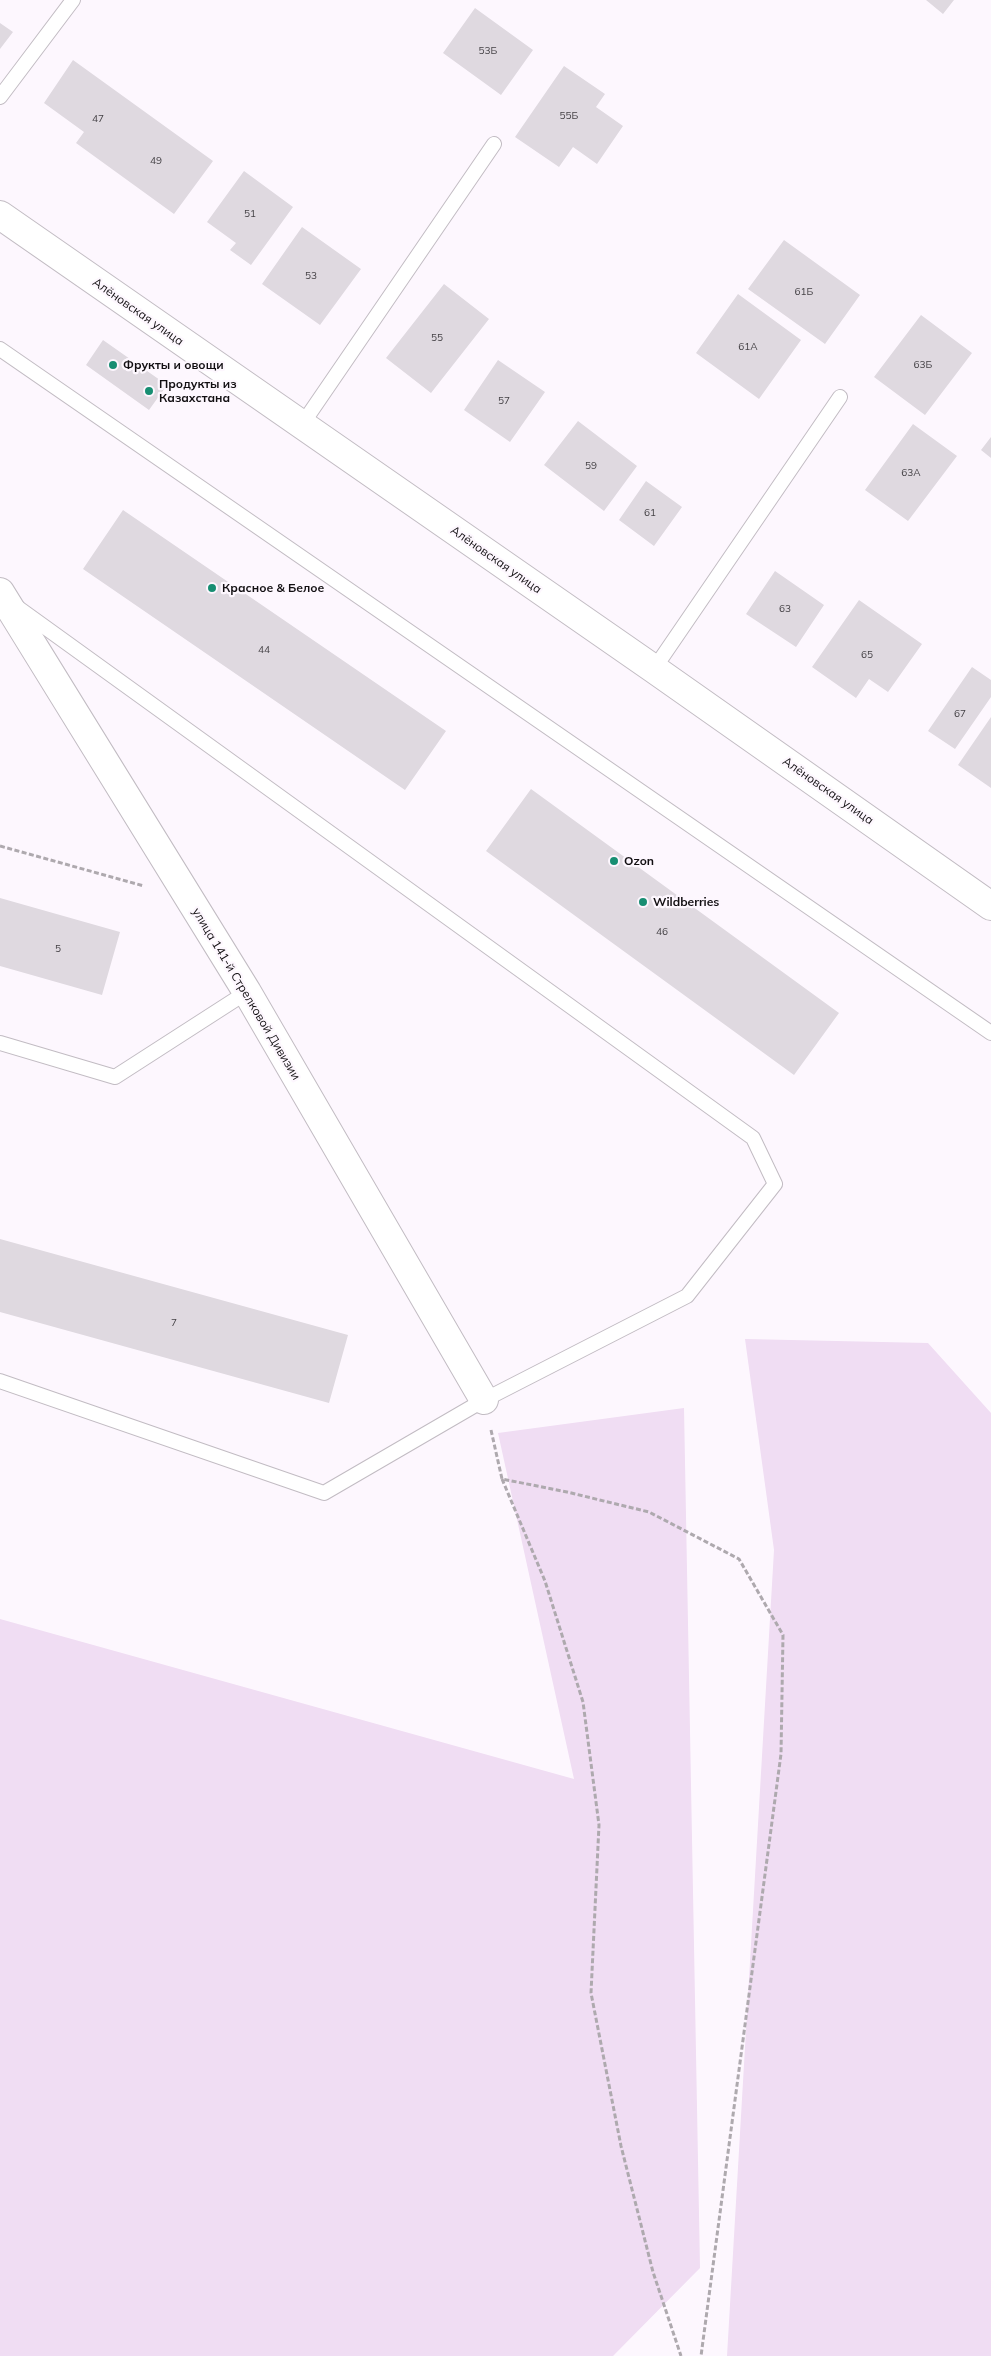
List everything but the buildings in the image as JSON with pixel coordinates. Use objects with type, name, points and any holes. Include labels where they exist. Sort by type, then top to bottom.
[{"type":"street","name":"Алёновская улица","points":[[0,215],[301,426],[654,669],[991,906]]},
{"type":"street","name":"улица 141-й Стрелковой Дивизии","points":[[1,596],[247,992],[484,1400]]},
{"type":"lane","points":[[0,97],[73,0]]},
{"type":"lane","points":[[301,426],[494,144]]},
{"type":"lane","points":[[0,349],[991,1032]]},
{"type":"lane","points":[[654,669],[840,397]]},
{"type":"lane","points":[[0,1382],[324,1493],[484,1400],[687,1296],[775,1184],[753,1138],[1,596]]},
{"type":"lane","points":[[0,1043],[115,1077],[247,992]]},
{"type":"path","points":[[0,846],[188,899]]},
{"type":"path","points":[[484,1400],[502,1479],[544,1581],[583,1702],[599,1826],[591,1993],[621,2146],[653,2272],[681,2356]]},
{"type":"path","points":[[502,1479],[567,1492],[649,1512],[739,1559],[783,1635],[781,1754],[701,2356]]},
{"type":"shaded area","points":[[745,1339],[928,1343],[991,1413],[991,2356],[727,2356],[774,1550]]},
{"type":"shaded area","points":[[684,1408],[700,2268],[613,2356],[0,2356],[0,1619],[574,1779],[498,1433]]},
{"type":"place","name":"Фрукты и овощи","points":[[113,365]]},
{"type":"place","name":"Продукты из Казахстана","points":[[149,391]]},
{"type":"place","name":"Красное & Белое","points":[[212,588]]},
{"type":"place","name":"Ozon","points":[[614,861]]},
{"type":"place","name":"Wildberries","points":[[643,902]]}]
